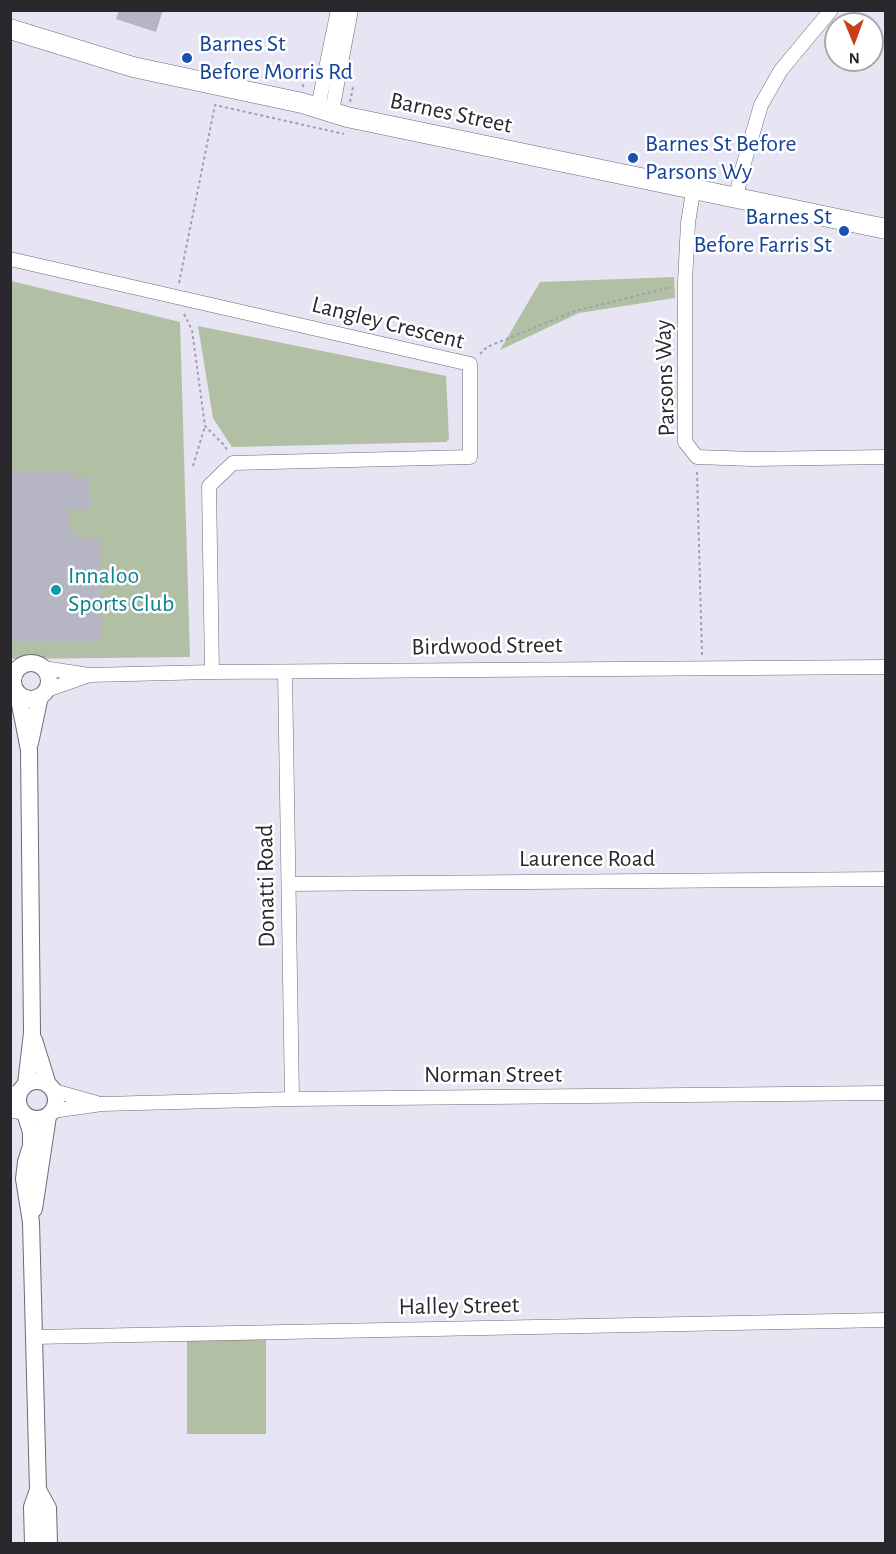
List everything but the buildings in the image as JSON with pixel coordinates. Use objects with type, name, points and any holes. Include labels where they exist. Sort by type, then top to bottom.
[{"type":"main road","name":"Barnes Street","points":[[10,17],[140,56],[326,103]]},
{"type":"main road","name":"Barnes Street","points":[[10,29],[133,67],[326,103],[350,104],[885,229]]},
{"type":"main road","name":"Barnes Street","points":[[737,193],[885,218]]},
{"type":"street","points":[[326,103],[339,10]]},
{"type":"street","points":[[326,103],[351,10]]},
{"type":"street","points":[[737,193],[761,105],[781,70],[824,13]]},
{"type":"street","name":"Parsons Way","points":[[694,184],[688,223],[685,442],[697,457],[752,459],[885,457]]},
{"type":"street","name":"Langley Crescent","points":[[10,259],[470,364],[470,458],[233,463]]},
{"type":"street","points":[[212,672],[209,486],[233,463]]},
{"type":"street","points":[[29,750],[43,693],[49,681],[43,668],[30,663],[14,669],[12,681],[29,750],[32,1033],[18,1102],[19,1113],[31,1132],[24,1179],[31,1222],[38,1490],[32,1508],[33,1544]]},
{"type":"street","name":"Birdwood Street","points":[[43,668],[88,675],[702,667],[885,667]]},
{"type":"street","name":"Donatti Road","points":[[285,672],[292,1099]]},
{"type":"street","name":"Birdwood Street","points":[[43,693],[88,675]]},
{"type":"street","points":[[14,691],[31,699],[43,693]]},
{"type":"street","name":"Laurence Road","points":[[289,884],[885,879]]},
{"type":"street","points":[[31,1222],[50,1113],[56,1101],[32,1033]]},
{"type":"street","points":[[19,1090],[39,1081],[51,1088]]},
{"type":"street","name":"Norman Street","points":[[51,1088],[102,1104]]},
{"type":"street","name":"Norman Street","points":[[50,1113],[102,1104],[292,1099],[885,1093]]},
{"type":"street","points":[[19,1113],[37,1119],[50,1113]]},
{"type":"street","name":"Halley Street","points":[[34,1337],[885,1320]]},
{"type":"street","points":[[38,1490],[48,1508],[49,1544]]},
{"type":"path","points":[[193,466],[205,426],[192,330],[176,296],[215,105],[344,135]]},
{"type":"path","points":[[470,364],[487,347],[575,311],[686,282]]},
{"type":"path","points":[[205,426],[224,445],[233,463]]},
{"type":"path","points":[[697,457],[702,667]]},
{"type":"green space","points":[[674,277],[675,298],[579,313],[500,350],[540,282]]},
{"type":"green space","points":[[11,281],[180,322],[190,657],[11,659]]},
{"type":"green space","points":[[198,326],[446,376],[449,439],[446,442],[232,447],[213,418]]},
{"type":"green space","points":[[187,1334],[263,1336],[266,1339],[266,1434],[187,1434]]},
{"type":"place","name":"Barnes St Before Morris Rd","points":[[187,58]]},
{"type":"place","name":"Barnes St Before Parsons Wy","points":[[633,158]]},
{"type":"place","name":"Barnes St Before Farris St","points":[[844,231]]},
{"type":"place","name":"Innaloo Sports Club","points":[[56,590]]}]
